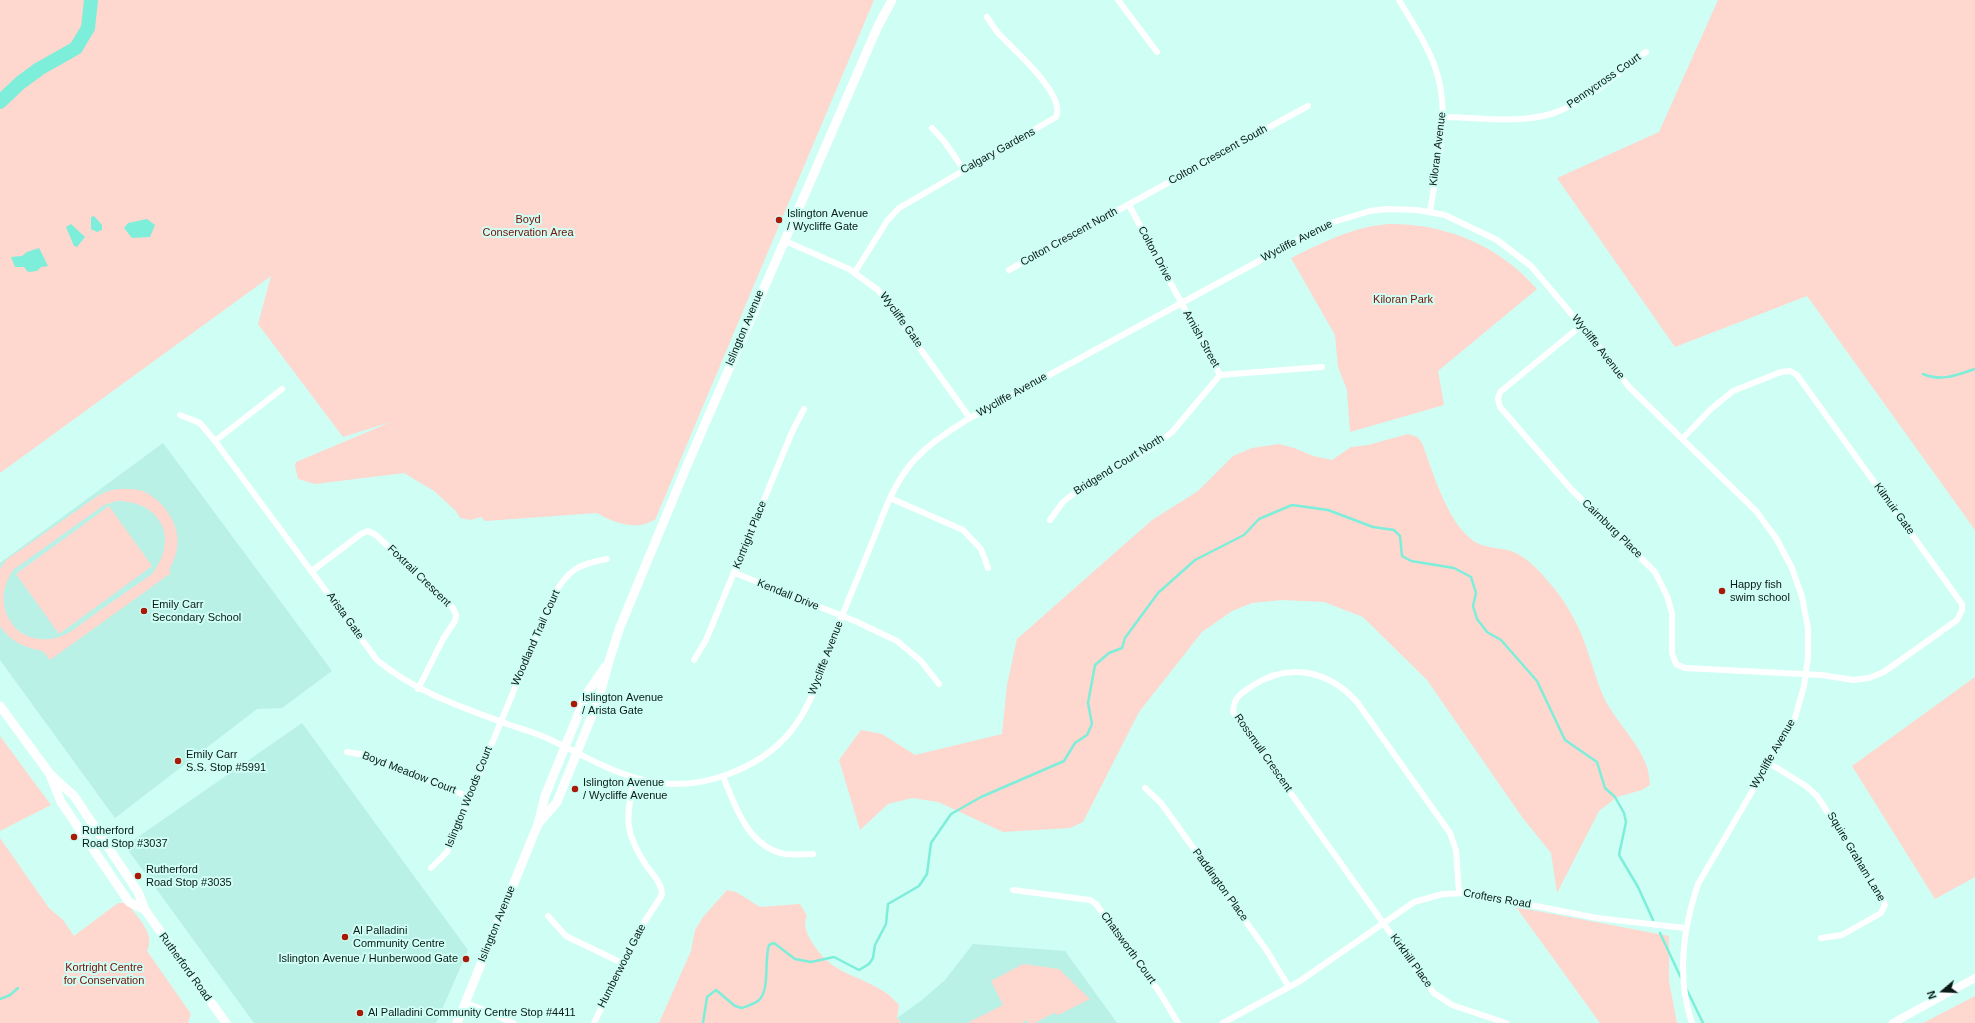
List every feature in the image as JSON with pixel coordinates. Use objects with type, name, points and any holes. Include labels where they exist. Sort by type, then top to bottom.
[{"type":"main road","name":"Islington Avenue","points":[[538,824],[557,802],[599,698],[608,661],[620,627],[688,463],[758,298],[785,241],[878,26],[892,0]]},
{"type":"main road","name":"Islington Avenue","points":[[457,1023],[538,824],[545,796],[587,693],[608,661]]},
{"type":"main road","name":"Rutherford Road","points":[[0,706],[50,774],[74,796],[113,851],[138,892],[144,910],[226,1023]]},
{"type":"main road","name":"Rutherford Road","points":[[50,774],[61,802],[129,902],[144,910]]},
{"type":"street","points":[[1119,0],[1157,52]]},
{"type":"street","name":"Kiloran Avenue","points":[[1399,0],[1436,68],[1443,98],[1443,117],[1430,212]]},
{"type":"street","name":"Calgary Gardens","points":[[855,272],[887,221],[899,208],[1040,127],[1056,116],[1058,111],[1057,104],[1035,70],[1000,36],[987,17]]},
{"type":"street","name":"Pennycross Court","points":[[1443,117],[1512,118],[1550,114],[1563,109],[1588,95],[1646,52]]},
{"type":"street","name":"Colton Crescent South","points":[[1129,205],[1308,106]]},
{"type":"street","points":[[932,128],[944,141],[964,170]]},
{"type":"street","name":"Colton Crescent North","points":[[1009,270],[1129,205]]},
{"type":"street","name":"Colton Drive","points":[[1129,205],[1181,303]]},
{"type":"street","name":"Wycliffe Avenue","points":[[565,747],[635,778],[675,784],[698,782],[724,776],[744,768],[773,750],[791,731],[807,707],[890,498],[904,473],[916,458],[936,441],[970,418],[1307,234],[1340,219],[1370,211],[1386,209],[1403,209],[1445,215],[1497,240],[1531,266],[1582,325],[1628,386],[1756,512],[1776,538],[1792,568],[1802,597],[1808,628],[1808,657],[1795,718],[1698,884],[1685,928],[1683,954],[1684,986],[1692,1023]]},
{"type":"street","name":"Wycliffe Gate","points":[[785,241],[855,272],[882,294],[970,418]]},
{"type":"street","name":"Arnish Street","points":[[1181,303],[1220,375]]},
{"type":"street","name":"Cairnburg Place","points":[[1582,325],[1500,392],[1498,399],[1500,407],[1571,489],[1655,572],[1667,596],[1672,613],[1672,653],[1676,664],[1685,668],[1805,674]]},
{"type":"street","points":[[1220,375],[1322,367]]},
{"type":"street","name":"Kilmuir Gate","points":[[1682,438],[1710,409],[1733,391],[1781,372],[1790,371],[1794,373],[1962,604],[1962,610],[1957,620],[1884,672],[1869,678],[1853,680],[1805,674]]},
{"type":"street","name":"Bridgend Court North","points":[[1050,520],[1063,502],[1080,488],[1150,449],[1172,432],[1220,375]]},
{"type":"street","points":[[215,441],[282,389]]},
{"type":"street","name":"Kortright Place","points":[[694,660],[706,640],[792,432],[804,409]]},
{"type":"street","name":"Arista Gate","points":[[180,415],[200,423],[215,441],[377,660],[391,672],[418,688],[500,722],[551,740],[565,747]]},
{"type":"street","points":[[890,498],[963,530],[981,549],[988,568]]},
{"type":"street","name":"Foxtrail Crescent","points":[[312,571],[361,534],[368,531],[376,535],[453,608],[456,615],[454,621],[418,688]]},
{"type":"street","name":"Woodland Trail Court","points":[[500,722],[553,596],[559,586],[573,569],[587,562],[606,559]]},
{"type":"street","name":"Kendall Drive","points":[[735,573],[842,616],[897,641],[920,661],[940,684]]},
{"type":"street","name":"Rossmull Crescent","points":[[1384,923],[1233,712],[1233,702],[1238,697],[1254,685],[1274,675],[1296,672],[1323,677],[1347,690],[1450,833],[1456,850],[1459,892]]},
{"type":"street","name":"Islington Woods Court","points":[[431,868],[447,852],[500,722]]},
{"type":"street","name":"Boyd Meadow Court","points":[[347,752],[366,754],[469,796]]},
{"type":"street","name":"Squire Graham Lane","points":[[1769,763],[1806,786],[1817,796],[1881,895],[1885,905],[1881,913],[1842,935],[1821,938]]},
{"type":"street","points":[[724,776],[746,828],[765,846],[785,854],[813,854]]},
{"type":"street","name":"Humberwood Gate","points":[[594,1023],[638,930],[662,895],[660,885],[638,854],[630,835],[628,813],[635,778]]},
{"type":"street","name":"Paddington Place","points":[[1144,788],[1161,803],[1267,951],[1289,987]]},
{"type":"street","name":"Chatsworth Court","points":[[1014,890],[1090,900],[1096,904],[1160,993],[1178,1023]]},
{"type":"street","name":"Crofters Road","points":[[1223,1023],[1289,987],[1418,901],[1443,894],[1459,892],[1597,918],[1685,928]]},
{"type":"street","points":[[548,916],[566,936],[622,963]]},
{"type":"street","name":"Kirkhill Place","points":[[1384,923],[1434,993],[1456,1007],[1506,1023]]},
{"type":"street","points":[[1893,1023],[1975,978]]},
{"type":"street","points":[[465,1002],[513,1023]]},
{"type":"shaded area","points":[[94,216],[102,225],[102,230],[97,232],[91,229],[91,217]]},
{"type":"shaded area","points":[[147,219],[155,225],[150,237],[132,238],[124,228],[128,223]]},
{"type":"shaded area","points":[[71,224],[85,237],[77,247],[74,246],[66,227]]},
{"type":"shaded area","points":[[39,248],[48,266],[41,267],[37,271],[28,272],[24,267],[15,267],[11,257],[22,256],[27,252]]},
{"type":"shaded area","name":"Emily Carr Secondary School","points":[[163,443],[332,671],[282,708],[257,709],[115,818],[0,660],[0,563]]},
{"type":"shaded area","points":[[302,723],[468,950],[436,1023],[254,1023],[125,846]]},
{"type":"shaded area","points":[[973,944],[1065,951],[1117,1023],[901,1023],[897,1018],[922,1000],[945,980]]},
{"type":"green space","name":"Boyd Conservation Area","points":[[0,0],[874,0],[655,520],[644,524],[629,525],[606,518],[597,513],[485,521],[481,517],[470,520],[460,518],[456,511],[434,491],[404,473],[315,484],[298,479],[295,466],[296,462],[391,422],[343,437],[258,324],[271,276],[0,473]]},
{"type":"green space","points":[[1718,0],[1975,0],[1975,530],[1807,296],[1675,347],[1557,178],[1659,132]]},
{"type":"green space","name":"Kiloran Park","points":[[1390,224],[1432,228],[1471,240],[1506,261],[1537,289],[1438,371],[1444,405],[1350,432],[1347,390],[1338,367],[1335,335],[1291,258],[1352,231],[1377,225]]},
{"type":"green space","points":[[1408,434],[1417,437],[1422,443],[1443,499],[1451,514],[1468,537],[1479,544],[1511,551],[1521,556],[1539,571],[1558,593],[1581,633],[1604,698],[1633,740],[1647,767],[1650,785],[1642,790],[1617,797],[1599,811],[1557,893],[1551,853],[1522,817],[1427,680],[1363,617],[1324,602],[1282,600],[1252,603],[1232,611],[1202,632],[1139,712],[1083,822],[1070,828],[1003,832],[938,802],[912,798],[888,804],[860,830],[839,760],[861,730],[882,734],[915,755],[1002,734],[1007,685],[1017,639],[1152,520],[1198,491],[1233,456],[1252,448],[1279,444],[1294,448],[1313,456],[1332,460],[1351,447],[1368,445]]},
{"type":"green space","points":[[118,489],[135,489],[142,491],[152,496],[165,508],[174,523],[178,540],[176,554],[169,571],[171,573],[50,660],[43,651],[24,646],[14,640],[4,632],[0,626],[0,569],[6,560],[99,495]],"holes":[[[117,501],[145,507],[155,515],[162,524],[165,536],[165,548],[160,561],[152,574],[75,629],[57,638],[33,638],[19,631],[13,626],[4,606],[5,588],[13,570],[104,505]]]},
{"type":"green space","points":[[109,506],[152,566],[59,634],[16,574]]},
{"type":"green space","points":[[1975,677],[1975,877],[1935,899],[1852,766]]},
{"type":"green space","points":[[0,736],[51,805],[0,831]]},
{"type":"green space","name":"Kortright Centre for Conservation","points":[[0,838],[49,908],[63,920],[74,936],[118,903],[127,903],[147,932],[149,945],[147,951],[191,1014],[188,1023],[0,1023]]},
{"type":"green space","points":[[727,890],[736,892],[760,907],[800,904],[807,916],[805,925],[807,933],[818,951],[835,967],[875,986],[890,996],[899,1005],[897,1018],[901,1023],[659,1023],[691,951],[695,930],[703,917]]},
{"type":"green space","points":[[1516,907],[1669,936],[1669,981],[1677,1023],[1600,1023]]},
{"type":"green space","points":[[1023,964],[1059,969],[1090,999],[1058,1015],[1054,1013],[1035,1023],[1028,1023],[1027,1020],[1022,1023],[967,1023],[1003,1005],[991,981]]},
{"type":"green space","points":[[1975,996],[1975,1023],[1923,1023]]},
{"type":"waterway","points":[[0,102],[20,83],[39,69],[76,48],[88,28],[91,0]]},
{"type":"waterway","points":[[1923,374],[1943,378],[1975,369]]},
{"type":"waterway","points":[[703,1023],[707,997],[716,990],[735,1006],[742,1008],[759,1000],[766,982],[769,945],[774,943],[795,959],[811,962],[834,957],[859,970],[869,964],[873,958],[875,945],[886,924],[888,904],[919,886],[927,874],[931,843],[951,814],[981,797],[1064,761],[1075,743],[1087,735],[1092,724],[1088,703],[1095,665],[1109,653],[1122,648],[1125,638],[1158,593],[1195,560],[1244,535],[1259,519],[1292,505],[1328,510],[1373,527],[1394,530],[1400,536],[1402,556],[1411,561],[1454,568],[1471,577],[1476,593],[1473,606],[1477,619],[1487,632],[1501,640],[1537,681],[1565,740],[1597,762],[1605,788],[1615,797],[1624,813],[1626,822],[1619,855],[1638,887],[1653,920]]},
{"type":"waterway","points":[[1660,933],[1681,978]]},
{"type":"waterway","points":[[0,999],[10,995],[18,988]]},
{"type":"waterway","points":[[1686,988],[1703,1023]]},
{"type":"place","name":"Islington Avenue / Wycliffe Gate","points":[[779,220]]},
{"type":"place","name":"Happy fish swim school","points":[[1722,591]]},
{"type":"place","name":"Emily Carr Secondary School","points":[[144,611]]},
{"type":"place","name":"Islington Avenue / Arista Gate","points":[[574,704]]},
{"type":"place","name":"Emily Carr S.S. Stop #5991","points":[[178,761]]},
{"type":"place","name":"Islington Avenue / Wycliffe Avenue","points":[[575,789]]},
{"type":"place","name":"Rutherford Road Stop #3037","points":[[74,837]]},
{"type":"place","name":"Rutherford Road Stop #3035","points":[[138,876]]},
{"type":"place","name":"Al Palladini Community Centre","points":[[345,937]]},
{"type":"place","name":"Islington Avenue / Hunberwood Gate","points":[[466,959]]},
{"type":"place","name":"Al Palladini Community Centre Stop #4411","points":[[360,1013]]}]
